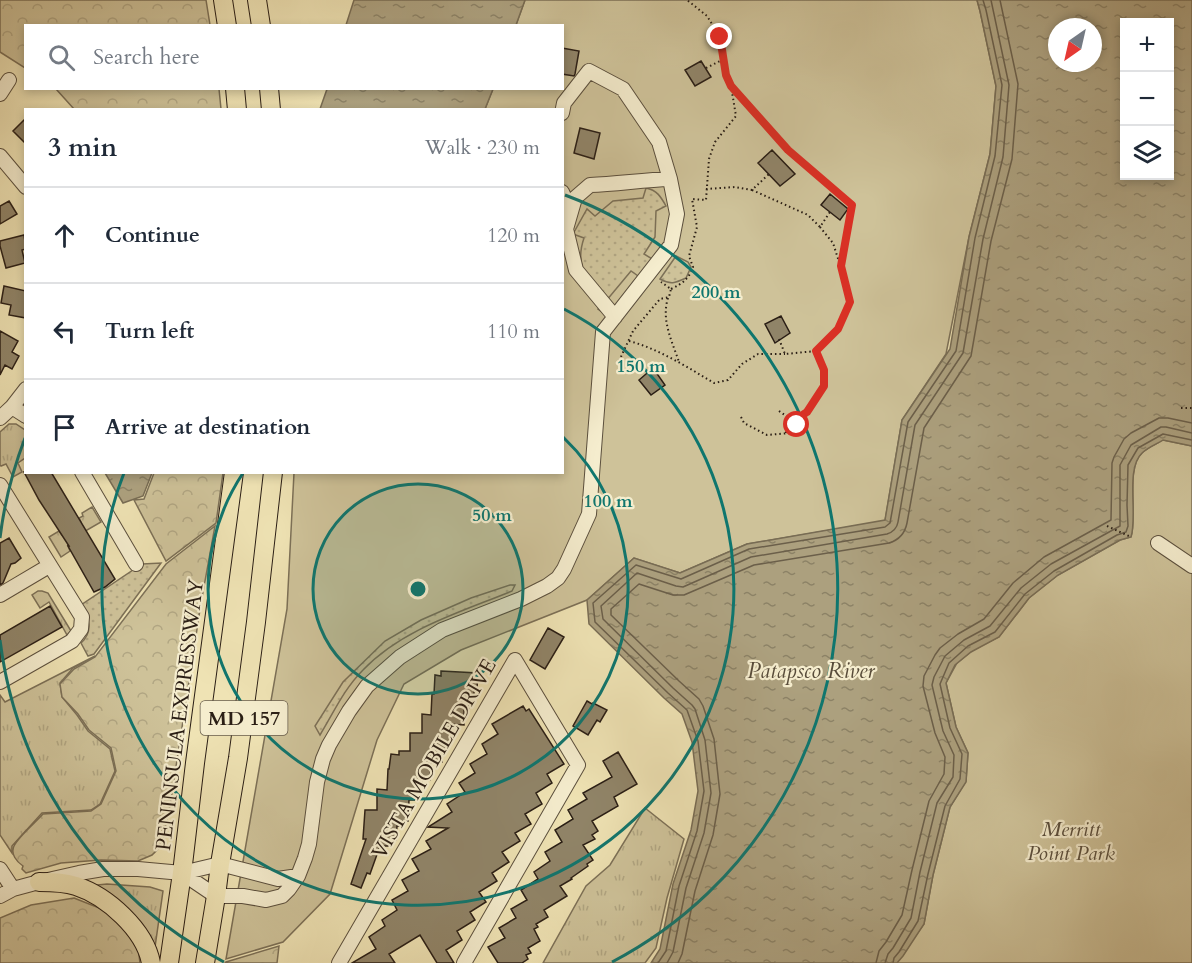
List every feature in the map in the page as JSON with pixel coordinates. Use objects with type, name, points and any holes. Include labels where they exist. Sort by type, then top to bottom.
[{"type":"main road","points":[[222,0],[226,24]]},
{"type":"main road","points":[[256,0],[261,24]]},
{"type":"main road","points":[[235,90],[237,108]]},
{"type":"main road","points":[[269,90],[272,108]]},
{"type":"main road","name":"PENINSULA EXPRESSWAY","points":[[169,963],[234,474]]},
{"type":"main road","name":"MD 157","points":[[205,963],[238,758],[273,474]]},
{"type":"main road","points":[[39,882],[60,882],[77,886],[98,896],[129,922],[144,943],[151,963]]},
{"type":"street","points":[[182,873],[216,896],[243,896],[266,900],[282,896],[298,876],[305,858],[323,759],[349,711],[367,686],[400,657],[442,630],[521,599],[547,586],[558,578],[564,569],[589,514],[603,332],[671,245],[677,214],[659,142],[623,89],[589,71],[564,103],[563,108]]},
{"type":"street","points":[[0,94],[9,80]]},
{"type":"street","points":[[0,156],[24,185]]},
{"type":"street","points":[[615,317],[576,270],[566,229],[575,198],[590,185],[670,179]]},
{"type":"street","points":[[564,196],[571,212]]},
{"type":"street","points":[[0,418],[24,392]]},
{"type":"street","points":[[12,407],[24,415]]},
{"type":"street","points":[[83,474],[136,564]]},
{"type":"street","points":[[0,485],[5,505],[82,617],[81,629],[72,640],[0,682]]},
{"type":"street","points":[[1158,543],[1192,566]]},
{"type":"street","points":[[0,595],[49,566]]},
{"type":"street","name":"VISTA MOBILE DRIVE","points":[[339,963],[515,660],[578,765],[464,963]]},
{"type":"street","points":[[0,869],[6,893],[39,882],[103,869],[182,873],[220,864],[278,879],[298,876]]},
{"type":"path","points":[[679,362],[666,320],[666,305],[671,289],[683,283],[691,274],[693,267],[688,256],[697,227],[692,199],[706,200],[709,159],[716,142],[736,116],[720,37],[707,16],[687,0]]},
{"type":"path","points":[[706,68],[723,59]]},
{"type":"path","points":[[731,86],[788,150],[852,205],[841,266]]},
{"type":"path","points":[[752,190],[769,174]]},
{"type":"path","points":[[629,341],[641,344],[679,362],[714,383],[728,380],[742,364],[758,354],[816,351],[838,329],[850,302],[833,243],[820,226],[808,215],[752,190],[735,187],[706,189]]},
{"type":"path","points":[[820,226],[830,212]]},
{"type":"path","points":[[648,274],[671,289]]},
{"type":"path","points":[[620,361],[633,331],[660,299],[669,297]]},
{"type":"path","points":[[779,339],[785,354]]},
{"type":"path","points":[[741,417],[744,423],[767,435],[790,433],[824,386],[824,370],[816,351]]},
{"type":"path","points":[[732,376],[735,379]]},
{"type":"path","points":[[1181,408],[1192,408]]},
{"type":"path","points":[[779,411],[789,418]]},
{"type":"path","points":[[789,418],[804,413]]},
{"type":"path","points":[[786,433],[789,418]]},
{"type":"path","points":[[1107,526],[1131,537]]},
{"type":"green space","points":[[0,0],[206,0],[210,24],[24,24],[24,67],[0,52]]},
{"type":"green space","points":[[525,0],[977,0],[996,86],[990,154],[969,237],[946,354],[902,420],[885,521],[747,544],[680,573],[634,558],[587,600],[461,650],[404,684],[377,740],[330,894],[283,942],[226,959],[287,609],[294,474],[564,474],[564,108],[485,108],[493,90],[564,90],[564,24],[516,24]]},
{"type":"green space","points":[[57,90],[219,90],[221,108],[73,108]]},
{"type":"green space","points":[[646,188],[656,192],[666,206],[656,211],[655,237],[644,254],[654,260],[641,278],[631,271],[606,301],[605,314],[598,309],[604,301],[588,279],[582,265],[581,248],[584,238],[573,234],[587,209],[595,216],[613,201],[643,198]]},
{"type":"green space","points":[[676,256],[688,262],[691,267],[686,278],[673,283],[660,279]]},
{"type":"green space","points":[[9,424],[16,424],[24,429],[24,459],[18,463],[22,472],[13,477],[6,464],[0,465],[0,432]]},
{"type":"green space","name":"Merritt Point Park","points":[[1163,440],[1192,446],[1192,963],[896,963],[924,924],[933,875],[950,807],[966,781],[968,753],[956,727],[946,683],[957,663],[973,650],[999,637],[1029,598],[1058,575],[1120,540],[1131,537],[1133,481],[1137,460],[1144,451]]},
{"type":"green space","points":[[154,474],[223,474],[216,523],[166,561],[134,500],[144,499]]},
{"type":"green space","points":[[92,507],[101,522],[68,541],[70,551],[61,557],[49,537],[59,531],[62,535],[73,529],[81,522],[79,518],[83,516],[82,513]]},
{"type":"green space","points":[[215,526],[170,806],[161,846],[152,855],[138,861],[101,860],[61,863],[26,873],[13,852],[19,838],[43,814],[91,811],[101,804],[116,771],[111,748],[89,730],[62,697],[60,684],[74,669],[95,657],[166,564]]},
{"type":"green space","points":[[161,563],[94,654],[88,656],[81,643],[88,634],[89,624],[81,605],[142,564]]},
{"type":"green space","points":[[515,585],[512,591],[433,623],[396,643],[379,656],[350,685],[320,735],[315,726],[343,682],[385,641],[421,620],[471,598]]},
{"type":"green space","points":[[38,591],[48,593],[71,631],[67,635],[49,602],[40,608],[32,595]]},
{"type":"green space","points":[[95,656],[73,668],[60,683],[62,697],[88,731],[110,749],[115,771],[100,804],[91,810],[42,813],[12,846],[12,853],[0,835],[0,695],[5,702]]},
{"type":"green space","points":[[645,808],[684,839],[656,948],[645,963],[543,963],[586,886],[610,865]]},
{"type":"green space","points":[[107,884],[150,887],[163,891],[155,947],[87,886]]},
{"type":"green space","points":[[74,898],[112,913],[138,947],[140,963],[0,963],[0,918],[31,905]]},
{"type":"green space","points":[[279,946],[277,963],[225,963],[226,962]]},
{"type":"water","points":[[354,0],[525,0],[516,24],[346,24]]},
{"type":"water","name":"Patapsco River","points":[[977,0],[1192,0],[1192,446],[1163,440],[1142,453],[1134,470],[1131,537],[1120,540],[1058,575],[1029,598],[999,637],[971,652],[955,665],[946,683],[956,727],[968,753],[966,782],[950,807],[933,875],[924,924],[897,963],[651,963],[660,949],[673,884],[691,830],[698,791],[692,742],[682,714],[589,624],[587,600],[634,558],[680,573],[747,544],[885,520],[902,420],[950,349],[969,237],[990,154],[996,86]]},
{"type":"water","points":[[326,90],[493,90],[485,108],[320,108]]},
{"type":"water","points":[[106,474],[152,474],[143,496],[123,503]]},
{"type":"building","points":[[564,48],[579,51],[574,76],[564,74]]},
{"type":"building","points":[[701,61],[711,77],[695,86],[685,70]]},
{"type":"building","points":[[24,120],[24,142],[13,131]]},
{"type":"building","points":[[580,128],[600,133],[594,159],[574,153]]},
{"type":"building","points":[[772,150],[795,174],[780,186],[758,163]]},
{"type":"building","points":[[830,194],[848,209],[840,220],[821,205]]},
{"type":"building","points":[[9,201],[17,214],[0,224],[0,206]]},
{"type":"building","points":[[24,235],[24,250],[22,250],[24,263],[6,268],[0,241]]},
{"type":"building","points":[[4,286],[24,291],[24,318],[9,315],[11,305],[1,303]]},
{"type":"building","points":[[781,316],[790,333],[775,343],[765,324]]},
{"type":"building","points":[[0,331],[18,341],[12,352],[19,356],[12,369],[5,365],[0,375]]},
{"type":"building","points":[[653,368],[665,385],[651,395],[639,380]]},
{"type":"building","points":[[25,474],[52,474],[115,579],[94,592],[69,546]]},
{"type":"building","points":[[9,538],[21,558],[11,564],[0,585],[0,543]]},
{"type":"building","points":[[50,606],[62,627],[0,662],[0,635]]},
{"type":"building","points":[[548,628],[564,637],[545,669],[530,660]]},
{"type":"building","points":[[441,671],[478,673],[477,688],[474,688],[474,702],[469,703],[469,709],[464,709],[464,725],[449,724],[450,742],[447,742],[447,749],[442,749],[442,762],[431,762],[430,780],[422,780],[419,800],[409,800],[408,821],[403,821],[402,826],[397,826],[396,840],[391,840],[390,846],[380,846],[370,874],[367,873],[361,888],[351,884],[366,839],[363,839],[365,810],[377,810],[377,789],[387,790],[391,754],[399,755],[399,751],[410,751],[410,733],[422,733],[422,714],[431,715],[435,675],[441,676]]},
{"type":"building","points":[[587,701],[607,710],[600,722],[597,720],[588,735],[573,726]]},
{"type":"building","points":[[523,706],[526,711],[529,709],[564,764],[547,774],[552,783],[536,793],[542,804],[525,814],[531,824],[515,833],[520,841],[502,852],[509,862],[492,873],[497,881],[479,892],[486,902],[470,912],[475,920],[457,931],[462,940],[446,950],[454,963],[437,963],[420,935],[389,954],[395,963],[352,963],[376,949],[369,937],[385,926],[382,920],[397,910],[392,900],[408,891],[402,880],[419,871],[412,859],[431,849],[426,841],[448,828],[428,827],[452,812],[447,804],[465,792],[459,783],[475,773],[470,764],[487,754],[482,744],[498,734],[492,724]]},
{"type":"building","points":[[618,752],[637,784],[614,797],[618,806],[592,821],[598,831],[592,835],[595,839],[583,845],[593,860],[572,879],[560,886],[567,896],[544,910],[548,917],[536,924],[538,927],[534,929],[540,941],[528,948],[531,953],[526,955],[528,959],[522,963],[498,963],[488,947],[505,938],[499,928],[516,918],[511,909],[527,900],[521,890],[538,879],[534,872],[550,861],[545,852],[562,842],[555,830],[573,819],[568,810],[587,799],[583,793],[612,777],[603,761]]},
{"type":"route","points":[[720,37],[726,75],[731,86],[788,150],[852,205],[841,266],[850,302],[838,329],[816,351],[824,370],[824,386],[807,412],[801,416],[797,425]]}]
